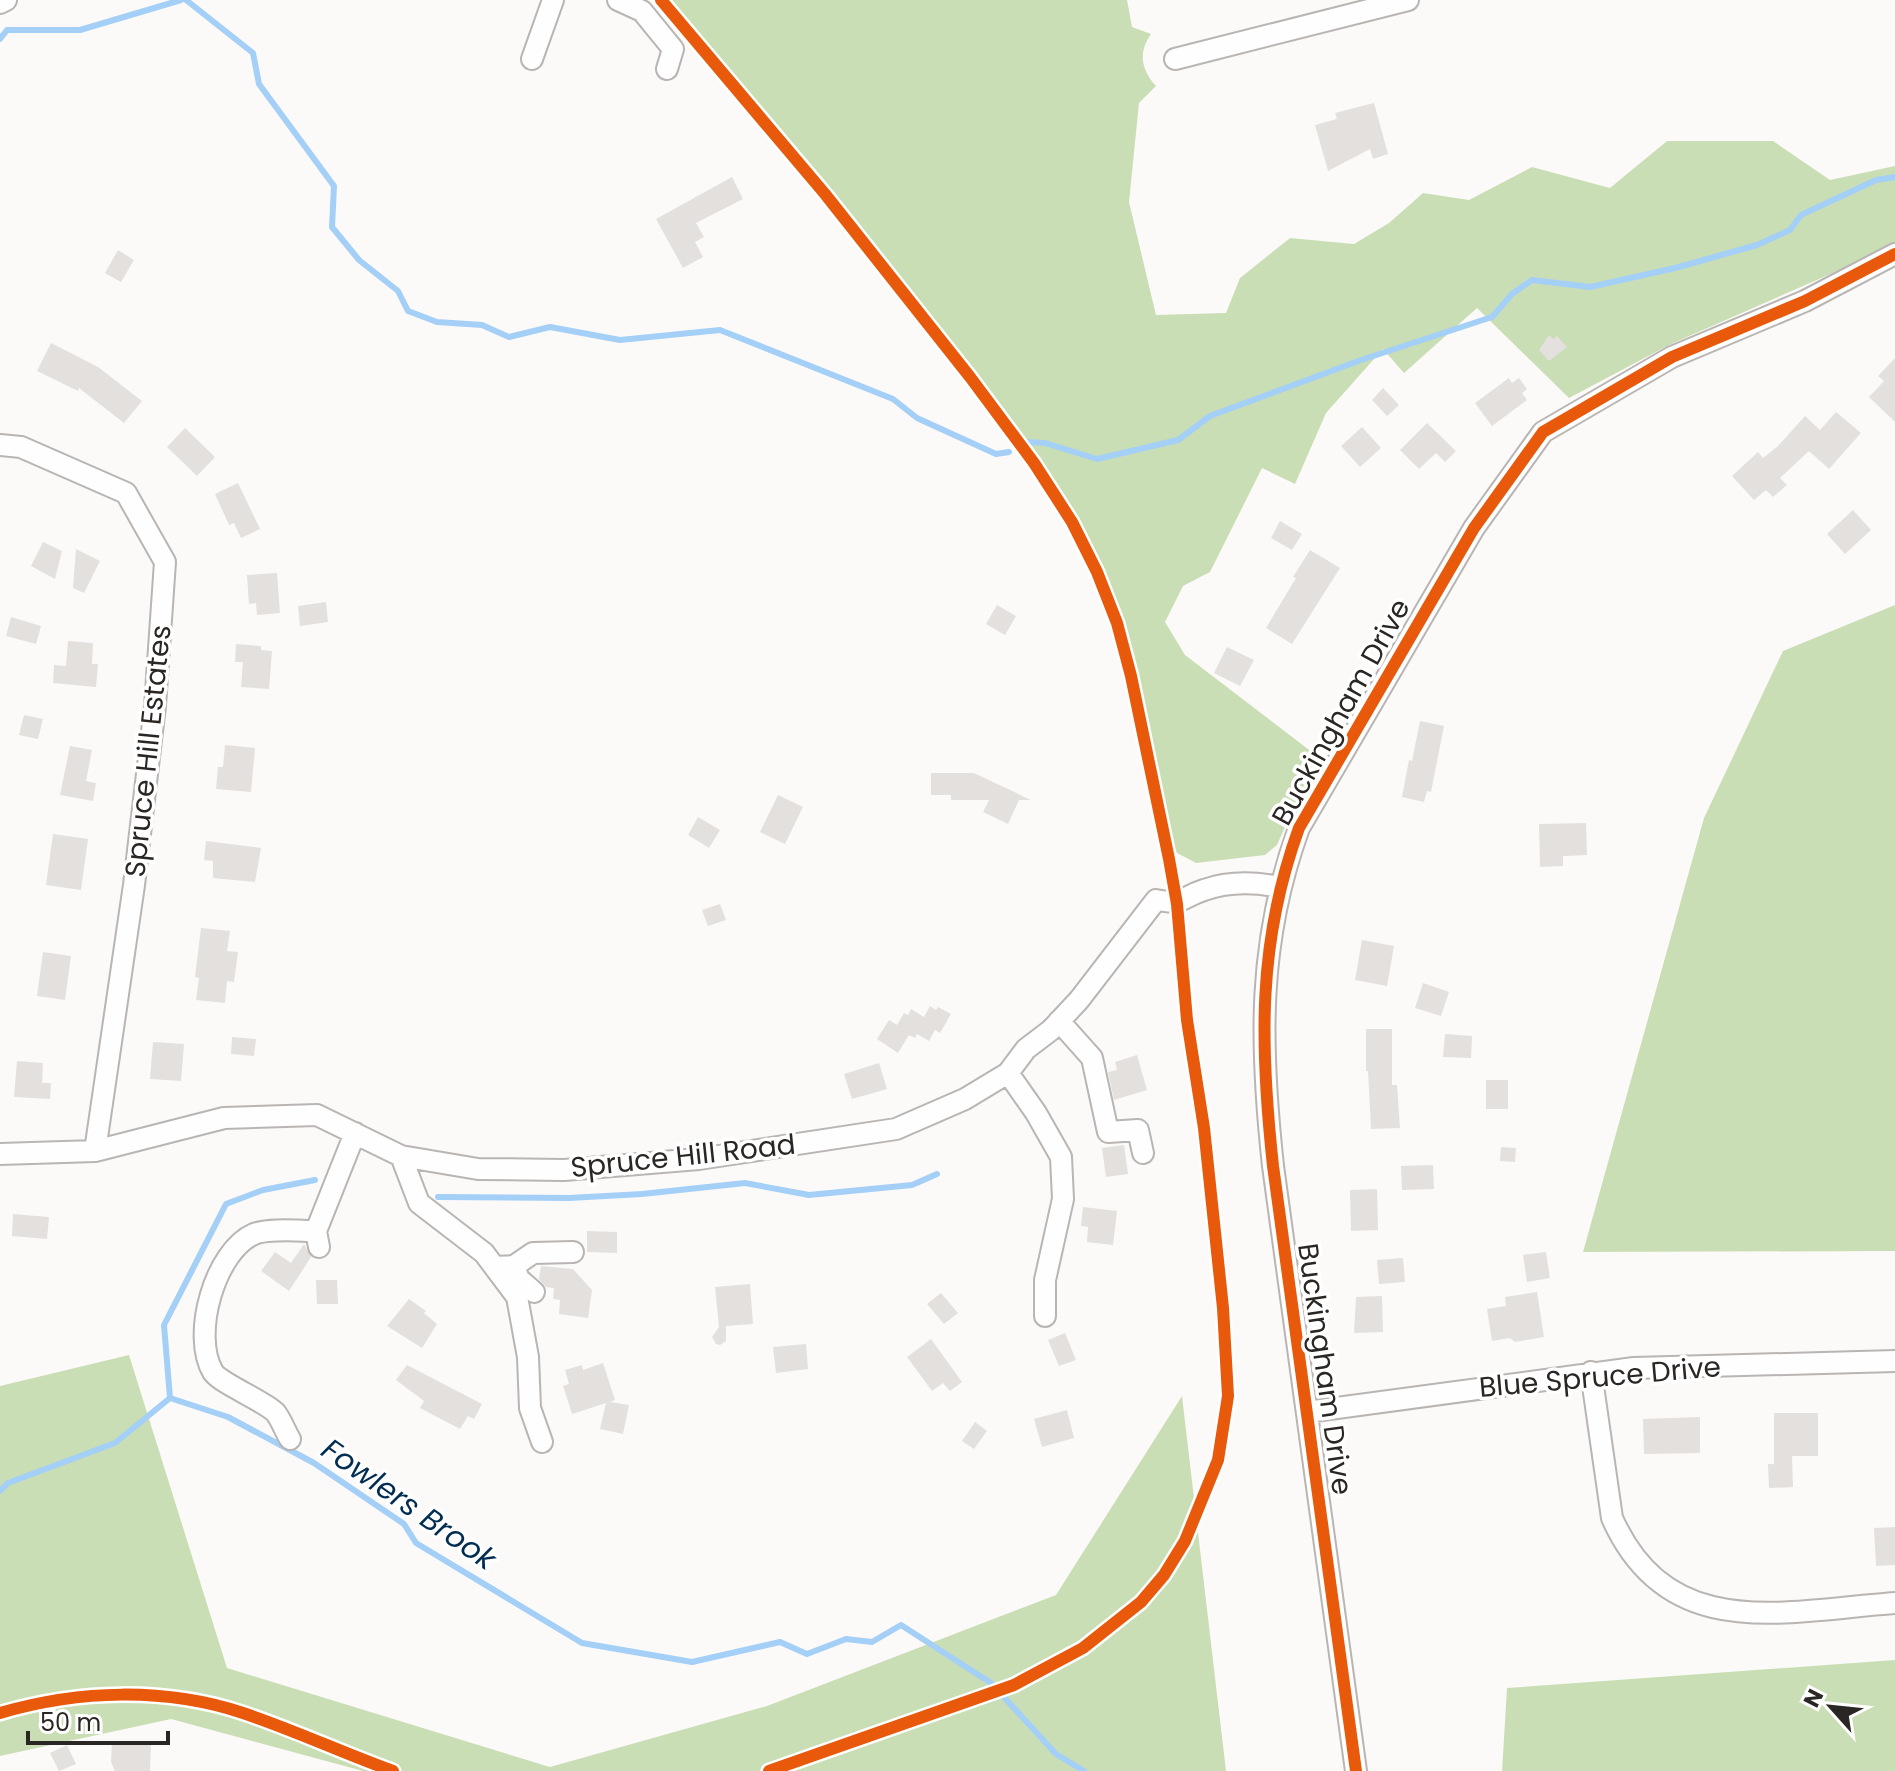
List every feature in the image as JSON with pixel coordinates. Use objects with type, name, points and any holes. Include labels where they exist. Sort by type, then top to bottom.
[{"type":"street","points":[[0,3],[6,0]]},
{"type":"street","points":[[532,59],[553,0]]},
{"type":"street","points":[[618,0],[642,11],[673,49],[667,69]]},
{"type":"street","points":[[1175,59],[1408,0]]},
{"type":"street","name":"Buckingham Drive","points":[[1356,1771],[1264,1081],[1265,989],[1280,887],[1299,828],[1474,528],[1543,432],[1672,357],[1805,301],[1895,254]]},
{"type":"street","name":"Spruce Hill Estates","points":[[0,445],[21,447],[126,493],[165,562],[155,706],[134,885],[95,1151]]},
{"type":"street","name":"Spruce Hill Road","points":[[0,1154],[49,1155],[95,1151],[224,1118],[317,1115],[401,1156],[478,1169],[564,1170],[699,1159],[896,1129],[965,1099],[1008,1073],[1026,1049],[1079,1000],[1156,900],[1177,904],[1205,889],[1229,884],[1253,882],[1280,887]]},
{"type":"street","points":[[1059,1021],[1092,1058],[1108,1132],[1138,1130],[1143,1153]]},
{"type":"street","points":[[1008,1073],[1061,1157],[1063,1199],[1045,1280],[1045,1316]]},
{"type":"street","points":[[290,1439],[276,1413],[214,1374],[203,1342],[207,1311],[212,1290],[232,1251],[255,1234],[318,1239],[355,1133]]},
{"type":"street","points":[[401,1156],[419,1203],[534,1292]]},
{"type":"street","points":[[504,1267],[533,1253],[573,1252]]},
{"type":"street","points":[[504,1267],[517,1297],[528,1357],[530,1408],[542,1442]]},
{"type":"street","name":"Blue Spruce Drive","points":[[1307,1412],[1591,1372],[1682,1365],[1895,1361]]},
{"type":"street","points":[[1591,1372],[1612,1518],[1636,1561],[1653,1578],[1693,1601],[1736,1613],[1895,1603]]},
{"type":"green space","points":[[668,0],[1127,0],[1132,27],[1151,34],[1144,48],[1143,61],[1156,86],[1139,103],[1129,202],[1156,315],[1226,313],[1240,278],[1290,238],[1354,244],[1389,223],[1423,193],[1469,200],[1532,167],[1610,188],[1667,141],[1773,141],[1830,180],[1895,166],[1895,242],[1860,261],[1671,344],[1569,398],[1477,308],[1404,373],[1383,349],[1326,413],[1295,484],[1262,468],[1210,572],[1183,586],[1165,622],[1185,655],[1317,756],[1277,845],[1265,855],[1196,863],[1177,853],[1172,844],[1120,622],[1106,582],[1078,525],[1039,464],[933,324],[823,184]]},
{"type":"green space","points":[[1895,605],[1895,1251],[1583,1252],[1704,818],[1783,651]]},
{"type":"green space","points":[[129,1355],[227,1668],[550,1767],[767,1706],[1056,1595],[1182,1396],[1226,1771],[363,1771],[171,1719],[0,1756],[0,1386]]},
{"type":"green space","points":[[1895,1660],[1895,1771],[1502,1771],[1507,1688]]},
{"type":"building","points":[[1374,103],[1388,154],[1373,159],[1370,149],[1328,171],[1315,125],[1337,119],[1335,113]]},
{"type":"building","points":[[732,177],[743,199],[696,223],[704,237],[695,242],[703,257],[683,268],[656,219]]},
{"type":"building","points":[[118,250],[134,260],[121,282],[105,273]]},
{"type":"building","points":[[1549,335],[1553,339],[1557,336],[1567,347],[1549,361],[1539,350]]},
{"type":"building","points":[[51,343],[98,367],[142,401],[124,423],[79,388],[78,391],[37,371]]},
{"type":"building","points":[[1895,358],[1895,422],[1869,397],[1884,381],[1878,376]]},
{"type":"building","points":[[1509,378],[1512,383],[1519,378],[1527,389],[1522,393],[1527,400],[1492,426],[1475,403]]},
{"type":"building","points":[[1383,388],[1399,405],[1387,416],[1372,400]]},
{"type":"building","points":[[1836,412],[1861,433],[1829,469],[1809,451],[1780,478],[1787,485],[1773,497],[1766,490],[1754,500],[1732,476],[1758,452],[1763,458],[1778,446],[1805,416],[1820,430]]},
{"type":"building","points":[[1427,423],[1456,451],[1445,462],[1436,453],[1419,469],[1400,450]]},
{"type":"building","points":[[1362,427],[1381,448],[1360,467],[1341,446]]},
{"type":"building","points":[[185,428],[215,457],[197,476],[167,447]]},
{"type":"building","points":[[238,483],[260,529],[241,538],[234,523],[229,525],[215,494]]},
{"type":"building","points":[[1853,510],[1871,530],[1845,554],[1827,534]]},
{"type":"building","points":[[1280,521],[1302,534],[1292,550],[1271,538]]},
{"type":"building","points":[[43,542],[62,551],[55,579],[31,566]]},
{"type":"building","points":[[76,549],[100,561],[84,593],[73,588]]},
{"type":"building","points":[[1310,550],[1340,568],[1292,644],[1266,628]]},
{"type":"building","points":[[277,573],[280,613],[257,615],[256,603],[249,604],[247,575]]},
{"type":"building","points":[[326,602],[328,622],[300,626],[298,606]]},
{"type":"building","points":[[997,605],[1016,616],[1005,635],[986,624]]},
{"type":"building","points":[[11,617],[41,626],[36,644],[6,636]]},
{"type":"building","points":[[68,641],[93,643],[92,664],[98,664],[96,687],[53,683],[54,665],[66,666]]},
{"type":"building","points":[[236,644],[261,646],[261,650],[272,651],[269,689],[241,687],[243,662],[235,662]]},
{"type":"building","points":[[1227,647],[1254,660],[1240,686],[1214,673]]},
{"type":"building","points":[[24,715],[43,719],[38,739],[19,735]]},
{"type":"building","points":[[1420,721],[1444,726],[1431,792],[1427,791],[1424,802],[1402,797]]},
{"type":"building","points":[[225,745],[255,748],[251,792],[216,789],[218,767],[223,767]]},
{"type":"building","points":[[70,746],[92,750],[86,781],[96,783],[93,801],[60,795]]},
{"type":"building","points":[[931,773],[974,773],[1031,800],[1019,800],[1008,824],[983,812],[989,800],[951,800],[951,795],[931,795]]},
{"type":"building","points":[[778,795],[803,807],[785,844],[760,832]]},
{"type":"building","points":[[698,817],[720,830],[709,848],[688,835]]},
{"type":"building","points":[[1586,823],[1587,855],[1563,856],[1563,866],[1540,867],[1539,824]]},
{"type":"building","points":[[53,834],[88,839],[81,890],[46,885]]},
{"type":"building","points":[[206,841],[261,848],[255,882],[213,878],[213,861],[204,860]]},
{"type":"building","points":[[720,904],[726,920],[708,926],[702,910]]},
{"type":"building","points":[[201,928],[230,931],[227,951],[238,952],[234,982],[227,981],[225,1003],[196,1000],[199,978],[195,977]]},
{"type":"building","points":[[1362,940],[1394,946],[1387,986],[1355,980]]},
{"type":"building","points":[[43,952],[71,956],[65,1000],[37,996]]},
{"type":"building","points":[[1423,983],[1449,992],[1441,1016],[1415,1008]]},
{"type":"building","points":[[930,1006],[951,1014],[940,1033],[935,1030],[929,1041],[917,1034],[915,1038],[909,1035],[898,1053],[877,1039],[889,1020],[897,1025],[904,1013],[908,1015],[911,1009],[924,1017]]},
{"type":"building","points":[[1366,1029],[1392,1029],[1392,1085],[1397,1085],[1400,1128],[1371,1129]]},
{"type":"building","points":[[1445,1034],[1472,1036],[1471,1058],[1443,1057]]},
{"type":"building","points":[[232,1037],[256,1039],[254,1056],[231,1054]]},
{"type":"building","points":[[153,1042],[184,1044],[181,1081],[150,1079]]},
{"type":"building","points":[[1137,1055],[1147,1090],[1114,1100],[1108,1072],[1117,1070],[1115,1062]]},
{"type":"building","points":[[17,1061],[43,1063],[42,1083],[51,1083],[50,1099],[14,1097]]},
{"type":"building","points":[[879,1063],[887,1089],[852,1099],[844,1074]]},
{"type":"building","points":[[1486,1080],[1508,1080],[1508,1109],[1486,1109]]},
{"type":"building","points":[[1124,1145],[1128,1174],[1106,1177],[1102,1148]]},
{"type":"building","points":[[1501,1147],[1516,1148],[1515,1162],[1500,1161]]},
{"type":"building","points":[[1433,1165],[1434,1189],[1402,1190],[1401,1166]]},
{"type":"building","points":[[1377,1189],[1378,1230],[1351,1231],[1350,1190]]},
{"type":"building","points":[[1083,1207],[1117,1211],[1113,1245],[1087,1242],[1088,1227],[1081,1226]]},
{"type":"building","points":[[13,1214],[49,1217],[47,1239],[12,1236]]},
{"type":"building","points":[[587,1231],[617,1232],[617,1253],[587,1252]]},
{"type":"building","points":[[304,1244],[311,1257],[289,1291],[261,1271],[275,1252],[291,1263]]},
{"type":"building","points":[[1546,1252],[1550,1278],[1527,1282],[1523,1255]]},
{"type":"building","points":[[1403,1258],[1405,1282],[1379,1284],[1377,1260]]},
{"type":"building","points":[[541,1266],[573,1269],[592,1290],[588,1318],[559,1314],[560,1300],[553,1299],[554,1288],[546,1287],[539,1279]]},
{"type":"building","points":[[316,1280],[337,1280],[338,1304],[317,1304]]},
{"type":"building","points":[[750,1284],[753,1324],[726,1326],[726,1341],[716,1344],[712,1337],[719,1327],[715,1287]]},
{"type":"building","points":[[1537,1292],[1544,1337],[1515,1342],[1510,1338],[1492,1341],[1487,1309],[1506,1306],[1505,1297]]},
{"type":"building","points":[[941,1293],[958,1313],[944,1324],[927,1304]]},
{"type":"building","points":[[1382,1296],[1383,1332],[1354,1333],[1356,1297]]},
{"type":"building","points":[[409,1299],[437,1324],[422,1348],[387,1326]]},
{"type":"building","points":[[1065,1333],[1076,1360],[1059,1366],[1048,1340]]},
{"type":"building","points":[[931,1339],[962,1382],[950,1391],[943,1383],[932,1391],[907,1357]]},
{"type":"building","points":[[806,1344],[808,1369],[776,1373],[773,1347]]},
{"type":"building","points":[[603,1363],[615,1400],[610,1402],[629,1405],[623,1434],[600,1429],[606,1403],[572,1414],[563,1386],[569,1384],[565,1370],[582,1365],[583,1370]]},
{"type":"building","points":[[407,1365],[482,1404],[474,1419],[468,1416],[460,1429],[420,1408],[424,1401],[396,1380]]},
{"type":"building","points":[[1067,1410],[1074,1438],[1042,1447],[1034,1419]]},
{"type":"building","points":[[1774,1413],[1818,1413],[1818,1456],[1792,1456],[1793,1487],[1769,1488],[1768,1464],[1774,1464]]},
{"type":"building","points":[[1700,1417],[1700,1453],[1644,1454],[1643,1419]]},
{"type":"building","points":[[975,1422],[987,1431],[974,1449],[962,1441]]},
{"type":"building","points":[[1895,1527],[1895,1565],[1876,1566],[1874,1528]]},
{"type":"building","points":[[112,1741],[151,1743],[150,1771],[115,1771],[111,1762]]},
{"type":"building","points":[[67,1745],[76,1764],[59,1771],[50,1753]]},
{"type":"waterway","points":[[0,39],[7,30],[80,30],[181,0]]},
{"type":"waterway","points":[[186,0],[253,53],[259,84],[334,186],[332,227],[359,260],[398,291],[408,311],[437,322],[482,325],[509,337],[550,327],[620,340],[720,330],[893,399],[917,418],[996,454],[1009,452]]},
{"type":"waterway","points":[[1027,442],[1045,443],[1097,459],[1178,440],[1210,416],[1361,360],[1492,317],[1512,294],[1532,280],[1590,287],[1757,245],[1790,230],[1801,215],[1876,180],[1895,177]]},
{"type":"waterway","points":[[438,1197],[569,1198],[745,1183],[809,1195],[912,1185],[937,1174]]},
{"type":"waterway","points":[[170,1398],[164,1325],[226,1204],[263,1190],[315,1180]]},
{"type":"waterway","name":"Fowlers Brook","points":[[170,1398],[228,1417],[314,1463],[404,1524],[416,1543],[582,1643],[692,1662],[780,1642],[807,1654],[846,1639],[872,1642],[901,1625],[991,1683],[1056,1754],[1084,1771]]},
{"type":"waterway","name":"Fowlers Brook","points":[[0,1491],[8,1483],[115,1443],[170,1398]]},
{"type":"cycle path","points":[[661,0],[825,194],[970,377],[1034,463],[1072,522],[1097,572],[1117,623],[1131,676],[1177,904],[1187,1020],[1204,1128],[1223,1308],[1228,1396],[1218,1460],[1185,1541],[1164,1575],[1141,1602],[1083,1648],[1014,1685],[769,1771]]},
{"type":"cycle path","points":[[1356,1771],[1273,1166],[1266,1079],[1265,995],[1269,954],[1275,912],[1299,828],[1474,528],[1543,432],[1672,357],[1805,301],[1895,254]]},
{"type":"cycle path","points":[[0,1713],[91,1696],[183,1699],[243,1713],[393,1771]]}]
